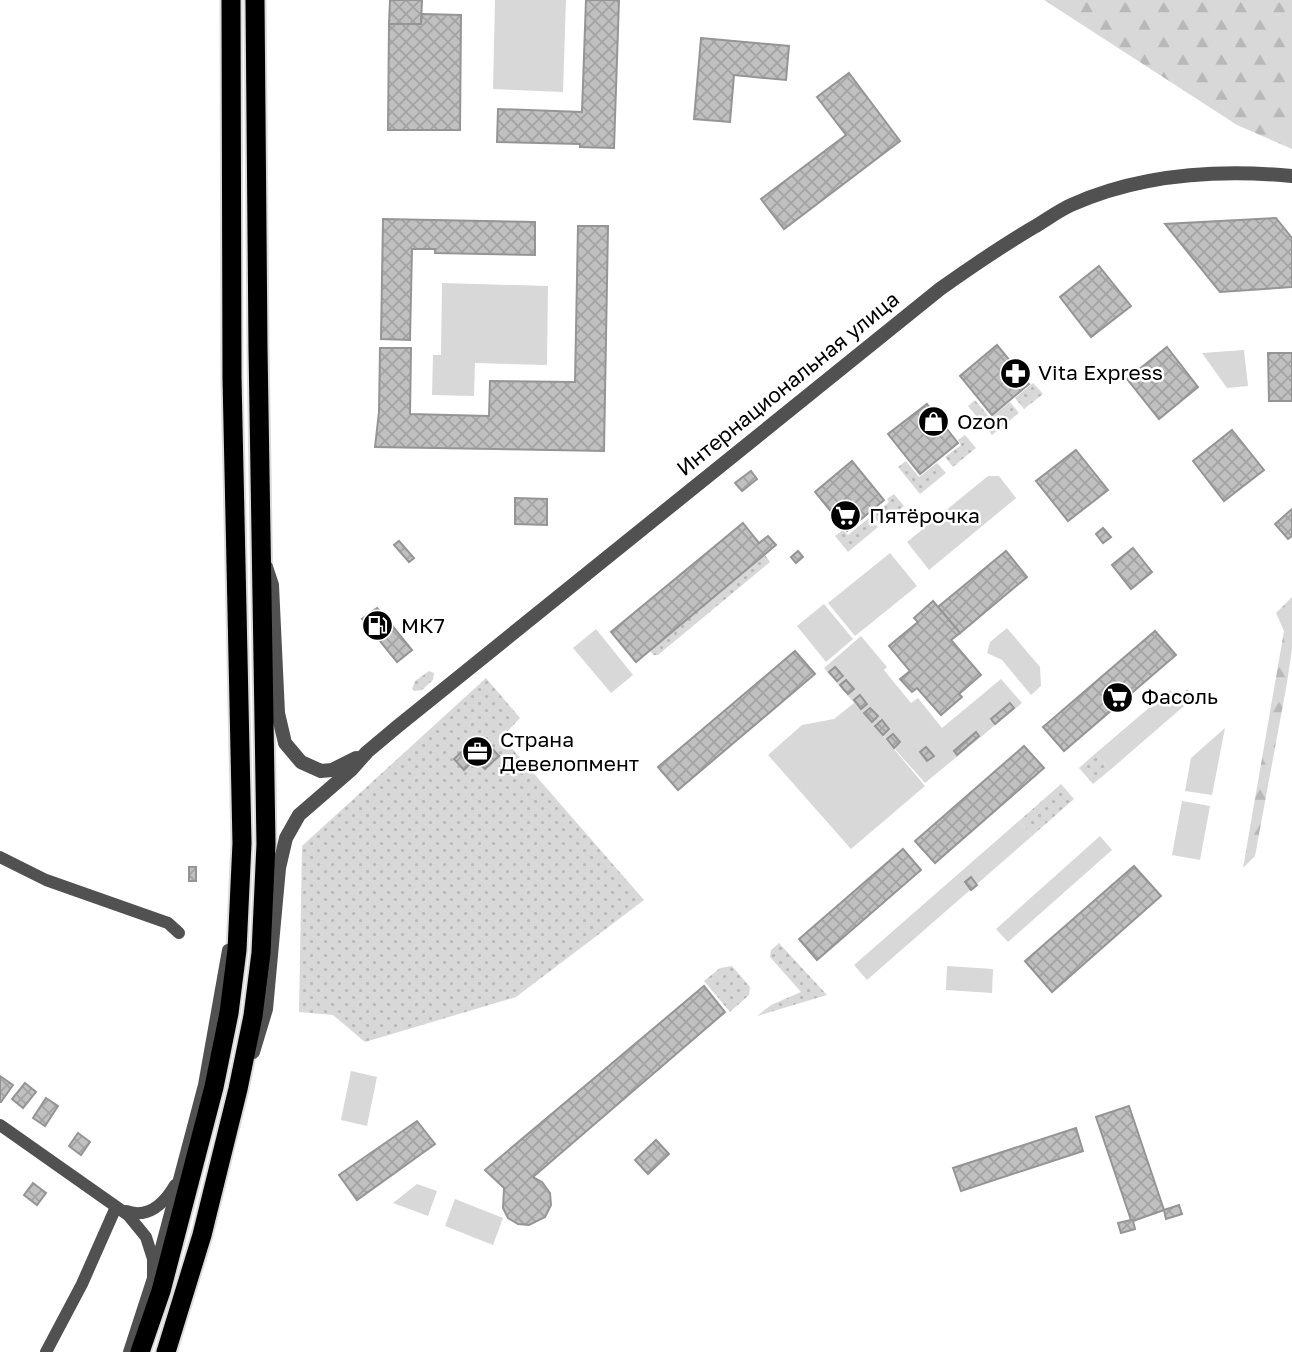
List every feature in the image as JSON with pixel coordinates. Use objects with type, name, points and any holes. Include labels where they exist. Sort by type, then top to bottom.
[{"type":"highway","points":[[140,1352],[161,1292],[214,1087],[229,1013],[237,950],[242,842],[232,356],[231,0]]},
{"type":"highway","points":[[166,1352],[202,1235],[238,1089],[253,1016],[261,953],[266,844],[256,0]]},
{"type":"street","name":"Интернациональная улица","points":[[367,752],[940,289],[993,251],[1068,206],[1127,185],[1160,178],[1224,173],[1292,176]]},
{"type":"street","points":[[262,553],[272,585],[278,713],[285,743],[301,762],[321,771],[332,770],[367,752]]},
{"type":"street","points":[[238,1089],[261,1030],[266,1009],[279,868],[286,838],[299,815],[351,771],[367,752]]},
{"type":"street","points":[[129,1352],[153,1278],[204,1085],[235,907],[242,842]]},
{"type":"street","points":[[0,857],[46,880],[168,923],[179,933]]},
{"type":"street","points":[[0,1125],[134,1221],[146,1237],[153,1259],[153,1278]]},
{"type":"street","points":[[116,1207],[134,1214],[152,1211],[169,1196],[181,1174]]},
{"type":"street","points":[[46,1352],[82,1284],[116,1207]]},
{"type":"green space","points":[[495,0],[566,0],[563,92],[493,89]]},
{"type":"green space","points":[[1044,0],[1292,0],[1292,149],[1237,125]]},
{"type":"green space","points":[[442,283],[548,286],[547,365],[475,363],[474,396],[432,395],[433,355],[441,355]]},
{"type":"green space","points":[[1244,350],[1248,386],[1227,388],[1202,353]]},
{"type":"green space","points":[[1033,383],[1043,394],[1024,409],[1015,398]]},
{"type":"green space","points":[[975,400],[990,418],[1010,402],[1019,413],[992,435],[968,406]]},
{"type":"green space","points":[[965,435],[976,448],[953,467],[945,457],[961,445],[958,440]]},
{"type":"green space","points":[[906,461],[919,477],[937,463],[946,473],[920,494],[898,467]]},
{"type":"green space","points":[[988,476],[999,476],[1016,498],[929,570],[907,542]]},
{"type":"green space","points":[[894,494],[904,506],[880,525],[873,515],[889,502],[887,499]]},
{"type":"green space","points":[[870,517],[878,527],[848,552],[835,536],[843,530],[848,535]]},
{"type":"green space","points":[[890,553],[917,586],[855,636],[828,603]]},
{"type":"green space","points":[[765,555],[770,562],[658,655],[649,650]]},
{"type":"green space","points":[[1292,597],[1292,649],[1287,683],[1255,856],[1243,868],[1284,631],[1276,613]]},
{"type":"green space","points":[[824,604],[853,639],[826,662],[797,626]]},
{"type":"green space","points":[[1007,628],[1040,667],[1041,686],[1031,695],[1002,660],[987,653],[990,642]]},
{"type":"green space","points":[[596,629],[633,675],[611,693],[573,648]]},
{"type":"green space","points":[[861,636],[887,667],[884,670],[911,703],[918,698],[942,728],[1001,679],[1022,703],[925,783],[872,723],[925,786],[851,849],[768,755],[802,725],[834,719],[854,703],[824,668]]},
{"type":"green space","points":[[429,671],[434,673],[433,680],[422,690],[414,691],[412,689],[415,681]]},
{"type":"green space","points":[[486,678],[520,718],[502,737],[644,900],[516,997],[365,1042],[333,1015],[299,1012],[302,846]]},
{"type":"green space","points":[[1170,690],[1184,706],[1110,770],[1096,753]]},
{"type":"green space","points":[[1225,728],[1212,795],[1185,791],[1191,758]]},
{"type":"green space","points":[[1096,753],[1110,770],[1093,784],[1079,768]]},
{"type":"green space","points":[[1061,784],[1074,799],[1032,836],[1019,821]]},
{"type":"green space","points":[[1182,801],[1210,806],[1200,860],[1172,855]]},
{"type":"green space","points":[[1019,821],[1032,836],[867,980],[854,965]]},
{"type":"green space","points":[[1100,836],[1112,850],[1008,942],[996,929]]},
{"type":"green space","points":[[779,943],[827,995],[757,1016],[771,1005],[801,992],[770,957],[771,950]]},
{"type":"green space","points":[[732,966],[750,987],[749,995],[730,1012],[704,981],[720,968]]},
{"type":"green space","points":[[947,966],[993,969],[992,993],[946,990]]},
{"type":"green space","points":[[351,1071],[377,1077],[367,1126],[341,1120]]},
{"type":"green space","points":[[417,1184],[437,1191],[428,1216],[393,1203]]},
{"type":"green space","points":[[455,1199],[503,1218],[493,1245],[445,1226]]},
{"type":"building","points":[[390,0],[422,0],[421,24],[389,24]]},
{"type":"building","points":[[586,0],[619,0],[614,148],[580,147],[580,144],[497,142],[498,109],[582,112]]},
{"type":"building","points":[[422,14],[461,15],[460,130],[388,130],[389,24],[421,24]]},
{"type":"building","points":[[701,38],[789,46],[786,80],[734,75],[730,122],[694,119]]},
{"type":"building","points":[[849,73],[900,141],[784,229],[761,199],[846,135],[817,97]]},
{"type":"building","points":[[1276,218],[1292,238],[1292,287],[1220,292],[1165,224]]},
{"type":"building","points":[[383,219],[535,222],[535,255],[435,253],[435,249],[412,249],[410,340],[381,339]]},
{"type":"building","points":[[578,226],[608,226],[604,451],[375,447],[379,412],[380,348],[411,348],[410,414],[489,416],[490,381],[575,382]]},
{"type":"building","points":[[1099,266],[1131,306],[1091,337],[1060,297]]},
{"type":"building","points":[[997,345],[1029,384],[992,415],[960,376]]},
{"type":"building","points":[[1167,347],[1198,387],[1159,419],[1127,379]]},
{"type":"building","points":[[1268,353],[1292,353],[1292,401],[1269,401]]},
{"type":"building","points":[[927,404],[958,443],[920,474],[888,434]]},
{"type":"building","points":[[1232,430],[1264,470],[1224,501],[1193,461]]},
{"type":"building","points":[[1076,450],[1108,490],[1068,521],[1036,481]]},
{"type":"building","points":[[852,461],[884,500],[847,531],[815,492]]},
{"type":"building","points":[[751,471],[757,479],[742,491],[735,483]]},
{"type":"building","points":[[515,498],[547,499],[547,525],[515,524]]},
{"type":"building","points":[[1292,509],[1292,536],[1288,539],[1275,524]]},
{"type":"building","points":[[743,523],[759,543],[768,536],[776,545],[636,662],[611,632]]},
{"type":"building","points":[[1103,528],[1111,537],[1103,543],[1096,534]]},
{"type":"building","points":[[399,541],[414,558],[409,562],[394,545]]},
{"type":"building","points":[[1133,548],[1152,572],[1131,589],[1112,565]]},
{"type":"building","points":[[798,551],[803,557],[796,563],[791,557]]},
{"type":"building","points":[[1006,551],[1027,577],[960,633],[938,607]]},
{"type":"building","points":[[933,601],[960,633],[951,640],[981,675],[959,694],[962,697],[941,715],[917,688],[912,692],[900,679],[910,671],[889,646],[918,622],[914,618]]},
{"type":"building","points":[[377,608],[390,623],[375,635],[362,619]]},
{"type":"building","points":[[390,623],[412,650],[397,662],[375,635]]},
{"type":"building","points":[[1155,631],[1176,655],[1064,751],[1043,727]]},
{"type":"building","points":[[795,651],[815,674],[678,790],[658,767]]},
{"type":"building","points":[[835,667],[843,676],[837,681],[829,672]]},
{"type":"building","points":[[846,680],[854,689],[848,694],[840,685]]},
{"type":"building","points":[[1187,691],[1194,698],[1188,703],[1181,696]]},
{"type":"building","points":[[860,695],[867,704],[861,709],[854,700]]},
{"type":"building","points":[[1010,703],[1014,708],[995,724],[991,719]]},
{"type":"building","points":[[870,708],[878,716],[872,722],[864,713]]},
{"type":"building","points":[[882,720],[889,729],[883,735],[875,726]]},
{"type":"building","points":[[976,732],[979,736],[957,755],[954,751]]},
{"type":"building","points":[[893,734],[900,742],[894,748],[887,739]]},
{"type":"building","points":[[484,740],[499,756],[485,769],[475,759],[464,770],[454,759],[470,744],[474,749]]},
{"type":"building","points":[[1024,746],[1044,768],[935,863],[915,841]]},
{"type":"building","points":[[926,747],[934,756],[927,761],[920,752]]},
{"type":"building","points":[[903,849],[921,870],[817,960],[799,939]]},
{"type":"building","points":[[1134,866],[1161,896],[1052,992],[1025,961]]},
{"type":"building","points":[[189,867],[196,867],[196,881],[189,881]]},
{"type":"building","points":[[971,877],[977,885],[971,890],[965,882]]},
{"type":"building","points":[[704,986],[725,1012],[533,1177],[542,1182],[550,1193],[551,1205],[545,1217],[529,1225],[518,1224],[508,1218],[503,1208],[504,1188],[485,1170]]},
{"type":"building","points":[[0,1076],[13,1085],[1,1102],[0,1102]]},
{"type":"building","points":[[25,1083],[36,1092],[23,1108],[12,1099]]},
{"type":"building","points":[[46,1098],[58,1106],[45,1126],[33,1118]]},
{"type":"building","points":[[1129,1106],[1164,1210],[1133,1221],[1135,1229],[1121,1233],[1118,1223],[1131,1220],[1096,1117]]},
{"type":"building","points":[[417,1121],[435,1144],[357,1200],[339,1175]]},
{"type":"building","points":[[1076,1128],[1083,1151],[961,1191],[953,1168]]},
{"type":"building","points":[[78,1133],[90,1142],[81,1155],[69,1146]]},
{"type":"building","points":[[656,1140],[669,1154],[648,1174],[635,1160]]},
{"type":"building","points":[[33,1183],[46,1193],[37,1205],[24,1195]]},
{"type":"building","points":[[1179,1205],[1182,1214],[1166,1219],[1164,1210]]},
{"type":"place","name":"Vita Express","points":[[1015,373]]},
{"type":"place","name":"Ozon","points":[[934,422]]},
{"type":"place","name":"Пятёрочка","points":[[846,516]]},
{"type":"place","name":"МК7","points":[[378,626]]},
{"type":"place","name":"Фасоль","points":[[1118,697]]},
{"type":"place","name":"Страна Девелопмент","points":[[477,752]]}]
